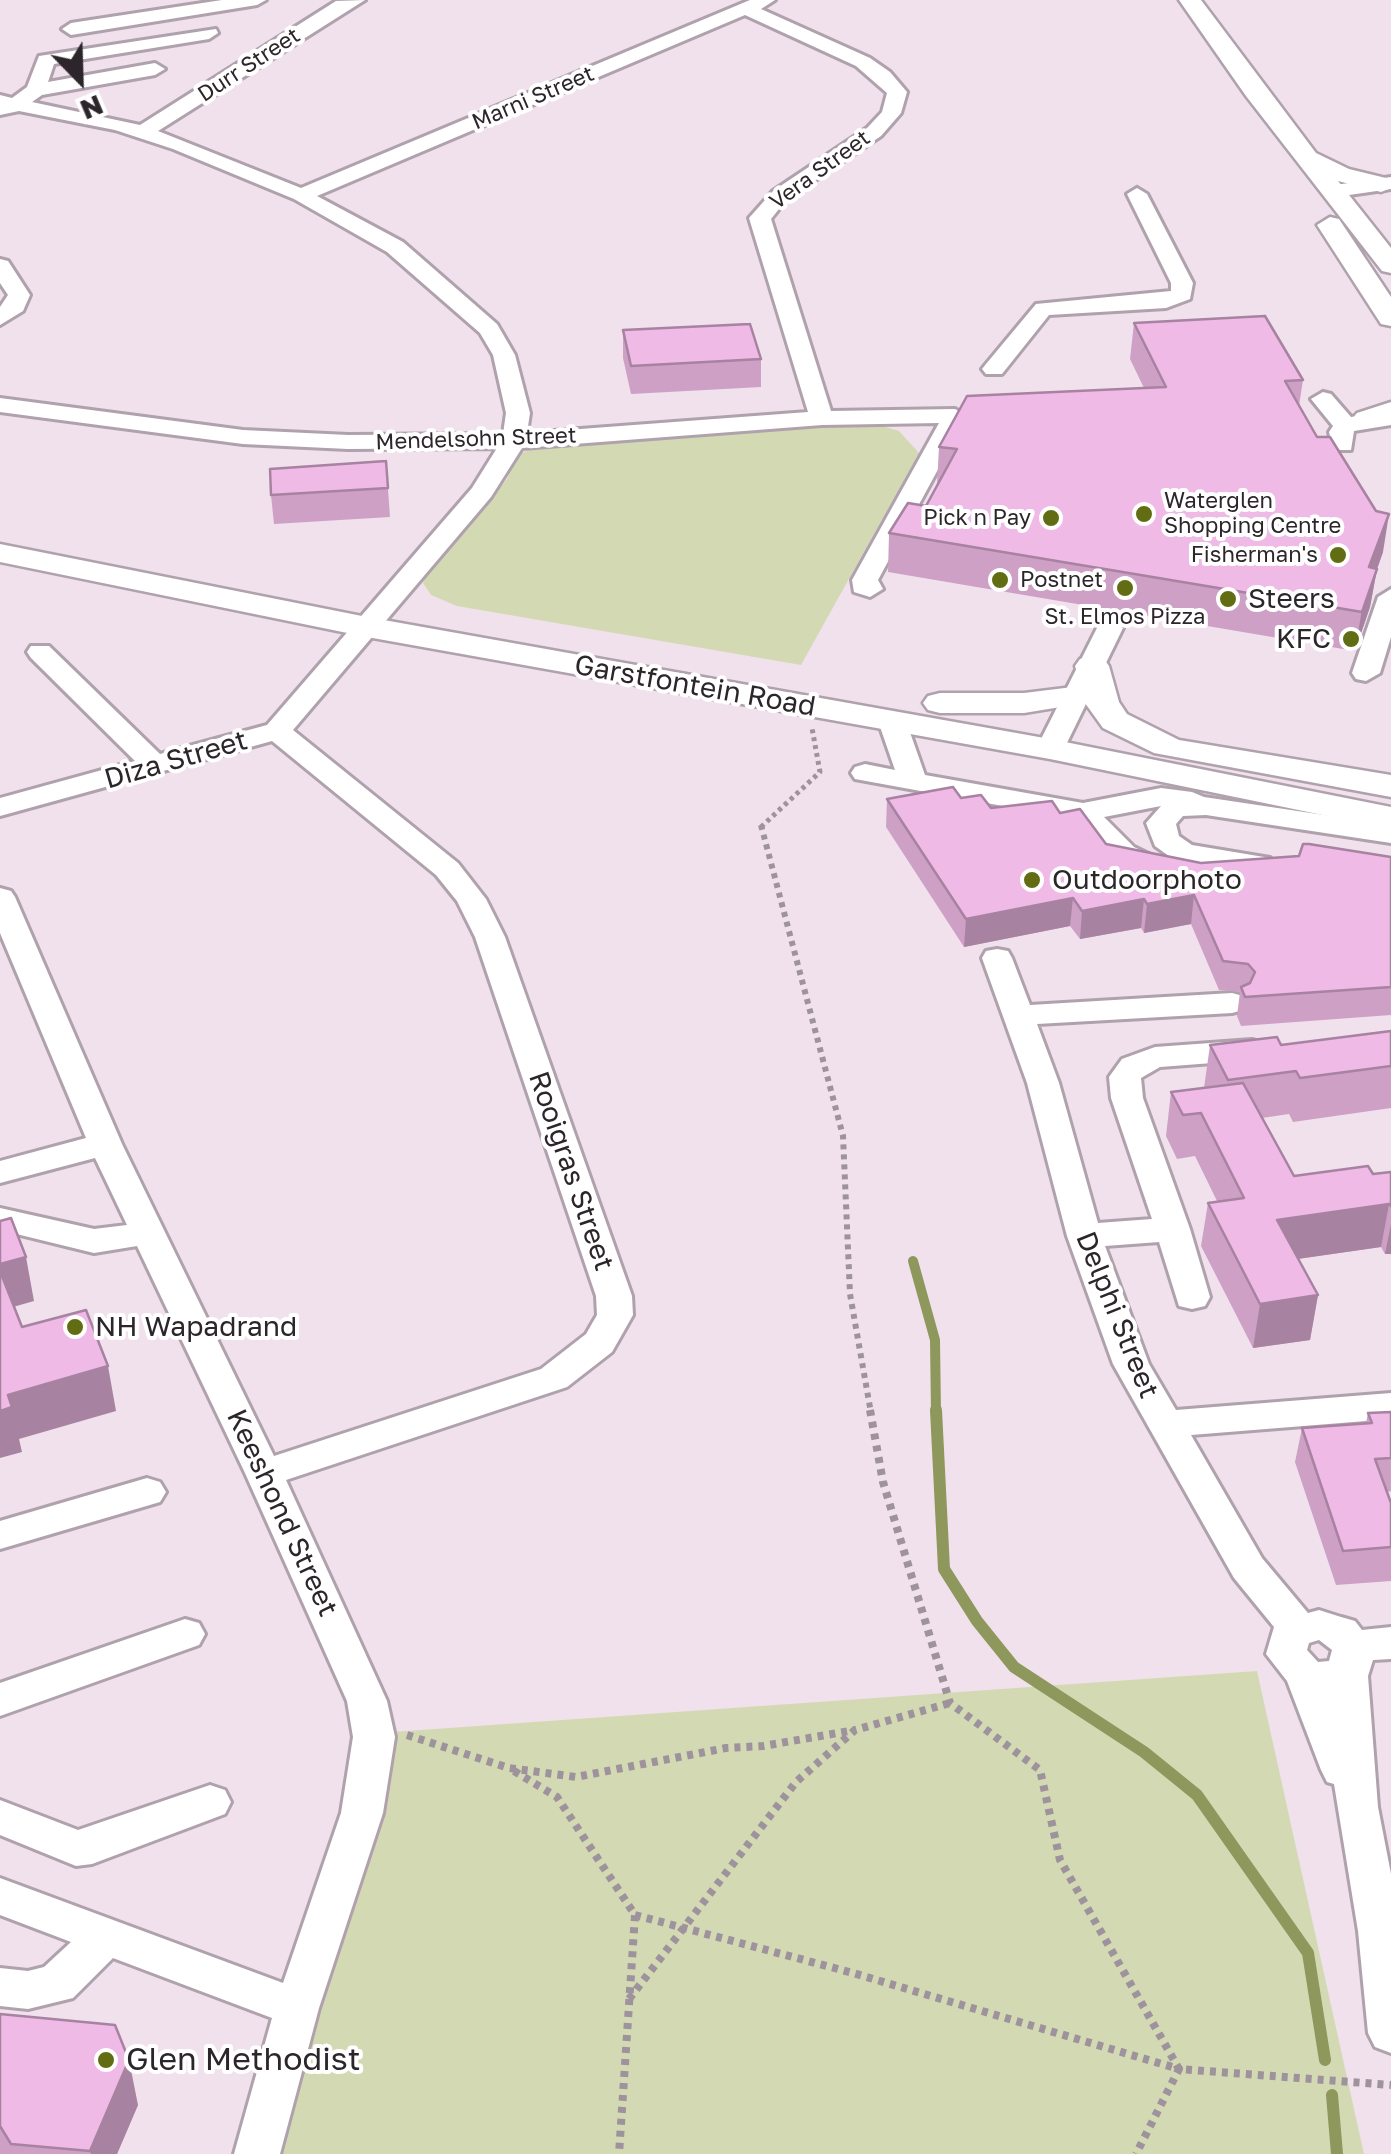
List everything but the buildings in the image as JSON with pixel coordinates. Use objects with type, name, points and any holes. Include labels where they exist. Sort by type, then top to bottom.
[{"type":"main road","points":[[1190,0],[1328,203],[1391,318]]},
{"type":"main road","points":[[1301,165],[1386,184]]},
{"type":"main road","points":[[1328,203],[1391,265]]},
{"type":"main road","name":"Garstfontein Road","points":[[0,538],[808,707],[892,721],[1070,709],[1166,746],[1391,786]]},
{"type":"main road","name":"Garstfontein Road","points":[[0,554],[940,704],[1070,709],[1391,818]]},
{"type":"main road","points":[[1070,709],[1102,703],[1114,721],[1166,746]]},
{"type":"street","points":[[71,29],[257,0]]},
{"type":"street","name":"Durr Street","points":[[143,132],[342,2]]},
{"type":"street","name":"Marni Street","points":[[300,195],[756,4]]},
{"type":"street","name":"Vera Street","points":[[756,4],[863,62],[883,76],[896,92],[890,113],[874,132],[780,195],[760,218],[766,248],[822,418]]},
{"type":"street","points":[[36,90],[46,60],[209,33]]},
{"type":"street","points":[[0,118],[8,102],[36,90],[156,69]]},
{"type":"street","points":[[8,102],[143,132],[300,195],[400,250],[481,319],[501,348],[518,413],[514,440]]},
{"type":"street","points":[[1328,203],[1386,184]]},
{"type":"street","points":[[994,369],[1036,314],[1044,310],[1160,301],[1182,294],[1182,283],[1137,194]]},
{"type":"street","points":[[0,266],[19,295],[15,306],[0,318]]},
{"type":"street","points":[[1323,399],[1372,422]]},
{"type":"street","name":"Mendelsohn Street","points":[[0,405],[262,439],[514,440],[822,418],[954,416],[938,446]]},
{"type":"street","points":[[870,589],[862,586],[938,446],[925,432],[898,416]]},
{"type":"street","name":"Diza Street","points":[[0,807],[277,731],[482,492],[514,440]]},
{"type":"street","points":[[1366,673],[1391,597]]},
{"type":"street","points":[[1070,709],[1110,628]]},
{"type":"street","points":[[40,652],[156,766]]},
{"type":"street","points":[[892,721],[914,782]]},
{"type":"street","name":"Rooigras Street","points":[[264,1473],[554,1378],[599,1343],[614,1315],[614,1296],[596,1242],[490,937],[471,899],[447,869],[277,731]]},
{"type":"street","points":[[865,773],[1083,812],[1161,797],[1391,834]]},
{"type":"street","points":[[1206,806],[1183,806],[1168,812],[1161,823],[1165,840],[1197,856],[1260,864]]},
{"type":"street","points":[[1083,812],[1124,853],[1154,867],[1195,870],[1294,860]]},
{"type":"street","name":"Keeshond Street","points":[[0,897],[105,1144],[364,1689],[373,1746],[362,1813],[297,2008],[257,2154]]},
{"type":"street","name":"Delphi Street","points":[[997,958],[1044,1083],[1084,1236],[1131,1364],[1162,1424],[1254,1577],[1298,1628]]},
{"type":"street","points":[[1018,1015],[1232,1002]]},
{"type":"street","points":[[1192,1297],[1173,1229],[1127,1098],[1128,1070],[1155,1057],[1293,1047]]},
{"type":"street","points":[[0,1172],[105,1144]]},
{"type":"street","points":[[0,1219],[94,1241],[147,1231]]},
{"type":"street","points":[[1084,1236],[1173,1229]]},
{"type":"street","points":[[1162,1424],[1391,1406]]},
{"type":"street","points":[[0,1535],[146,1492]]},
{"type":"street","points":[[1363,1654],[1330,1627],[1298,1628],[1287,1639],[1286,1654],[1304,1673],[1357,1807],[1380,1931],[1391,2033]]},
{"type":"street","points":[[0,1700],[184,1634]]},
{"type":"street","points":[[1304,1673],[1326,1678],[1363,1654]]},
{"type":"street","points":[[1357,1807],[1363,1654]]},
{"type":"street","points":[[0,1817],[76,1848],[210,1802]]},
{"type":"street","points":[[0,1896],[297,2008]]},
{"type":"street","points":[[0,1987],[28,1990],[57,1984],[106,1936]]},
{"type":"path","points":[[808,707],[820,772],[760,825],[843,1136],[850,1294],[883,1482],[950,1703],[1040,1770],[1060,1860],[1179,2070]]},
{"type":"path","points":[[373,1746],[411,1734],[509,1768],[576,1777],[726,1748],[763,1746],[855,1730],[950,1703]]},
{"type":"path","points":[[630,1999],[796,1782],[855,1730]]},
{"type":"path","points":[[509,1768],[557,1797],[635,1915],[619,2154]]},
{"type":"path","points":[[635,1915],[686,1926],[1179,2070],[1391,2085]]},
{"type":"path","points":[[1136,2154],[1179,2070]]},
{"type":"green space","points":[[872,423],[899,431],[919,453],[801,665],[457,606],[431,595],[423,583],[430,568],[507,479],[517,455],[531,449],[548,444]]},
{"type":"green space","points":[[1257,1671],[1364,2154],[240,2154],[364,1734]]},
{"type":"waterway","points":[[913,1261],[935,1340],[936,1413]]},
{"type":"waterway","points":[[936,1410],[944,1569],[977,1621],[1014,1667],[1144,1752],[1197,1795],[1308,1953],[1325,2060]]},
{"type":"waterway","points":[[1332,2095],[1337,2154]]},
{"type":"place","name":"Waterglen Shopping Centre","points":[[1144,514]]},
{"type":"place","name":"Pick n Pay","points":[[1051,518]]},
{"type":"place","name":"Fisherman's","points":[[1338,555]]},
{"type":"place","name":"Postnet","points":[[1000,580]]},
{"type":"place","name":"St. Elmos Pizza","points":[[1125,588]]},
{"type":"place","name":"Steers","points":[[1228,599]]},
{"type":"place","name":"KFC","points":[[1351,639]]},
{"type":"place","name":"Outdoorphoto","points":[[1032,880]]},
{"type":"place","name":"NH Wapadrand","points":[[75,1327]]},
{"type":"place","name":"Glen Methodist","points":[[106,2060]]}]
